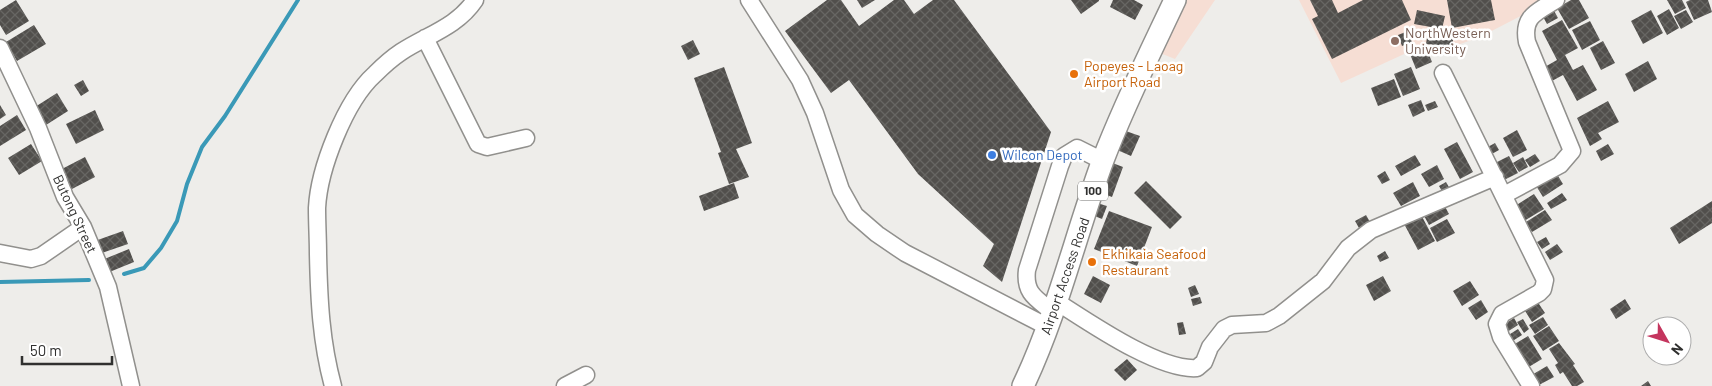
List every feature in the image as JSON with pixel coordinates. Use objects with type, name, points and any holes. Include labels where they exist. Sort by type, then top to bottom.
[{"type":"main road","name":"Airport Access Road","points":[[1023,386],[1053,314],[1103,161],[1126,104],[1174,0]]},
{"type":"street","points":[[333,386],[326,361],[320,325],[317,207],[324,174],[337,136],[353,102],[373,75],[400,52],[453,24],[466,13],[475,0]]},
{"type":"street","points":[[750,0],[800,80],[815,113],[841,190],[856,214],[877,234],[905,253],[1053,314],[1107,333],[1164,362],[1197,368],[1204,362],[1210,347],[1224,329],[1232,325],[1266,323],[1279,316],[1323,281],[1348,248],[1371,230],[1495,177]]},
{"type":"street","points":[[1504,196],[1560,166],[1572,151],[1527,42],[1524,30],[1532,15],[1556,0]]},
{"type":"street","points":[[425,38],[478,144],[487,147],[526,138]]},
{"type":"street","name":"Butong Street","points":[[0,48],[38,128],[65,197],[83,227],[108,287],[131,386]]},
{"type":"street","points":[[1443,73],[1545,280],[1539,293],[1502,314],[1497,324],[1501,337],[1530,386]]},
{"type":"street","points":[[1053,314],[1029,292],[1025,282],[1026,270],[1064,156],[1077,148],[1103,161]]},
{"type":"street","points":[[0,253],[31,259],[41,256],[83,227]]},
{"type":"street","points":[[565,386],[586,374]]},
{"type":"shaded area","points":[[1185,0],[1215,0],[1175,59],[1160,53]]},
{"type":"shaded area","name":"NorthWestern University","points":[[1299,0],[1552,0],[1480,37],[1452,47],[1426,44],[1341,83]]},
{"type":"building","points":[[16,0],[29,21],[6,35],[0,25],[0,10]]},
{"type":"building","points":[[827,0],[841,0],[859,26],[894,0],[904,0],[914,14],[933,0],[954,0],[1051,132],[1002,282],[983,266],[994,244],[918,174],[849,80],[831,93],[785,31]]},
{"type":"building","points":[[857,0],[875,0],[862,8]]},
{"type":"building","points":[[1071,0],[1099,0],[1099,1],[1081,14]]},
{"type":"building","points":[[1113,0],[1134,0],[1143,5],[1135,20],[1110,7]]},
{"type":"building","points":[[1310,0],[1332,0],[1338,13],[1363,0],[1402,0],[1411,20],[1332,59],[1312,19],[1318,16]]},
{"type":"building","points":[[1447,0],[1491,0],[1495,20],[1452,28]]},
{"type":"building","points":[[1571,0],[1579,0],[1589,18],[1569,29],[1557,8]]},
{"type":"building","points":[[1667,0],[1682,0],[1686,8],[1675,14]]},
{"type":"building","points":[[1690,0],[1708,0],[1712,12],[1694,20],[1686,2]]},
{"type":"building","points":[[1552,7],[1558,18],[1547,24],[1541,13]]},
{"type":"building","points":[[1669,9],[1679,28],[1667,35],[1657,16]]},
{"type":"building","points":[[1417,10],[1445,16],[1442,29],[1414,24]]},
{"type":"building","points":[[1651,10],[1663,33],[1643,44],[1631,21]]},
{"type":"building","points":[[1686,10],[1693,22],[1681,29],[1674,16]]},
{"type":"building","points":[[1562,20],[1578,48],[1565,55],[1573,70],[1583,65],[1597,90],[1577,101],[1563,75],[1550,82],[1543,68],[1557,60],[1542,31]]},
{"type":"building","points":[[1590,21],[1600,40],[1582,50],[1572,30]]},
{"type":"building","points":[[34,25],[46,44],[17,61],[6,42]]},
{"type":"building","points":[[1408,31],[1412,42],[1402,46],[1398,35]]},
{"type":"building","points":[[1428,31],[1454,34],[1452,47],[1426,44]]},
{"type":"building","points":[[693,40],[700,54],[688,60],[681,46]]},
{"type":"building","points":[[1603,41],[1615,63],[1601,70],[1590,48]]},
{"type":"building","points":[[1426,47],[1432,62],[1416,69],[1410,54]]},
{"type":"building","points":[[1648,61],[1657,79],[1634,92],[1625,74]]},
{"type":"building","points":[[724,67],[752,143],[736,149],[749,177],[729,184],[718,153],[721,152],[694,78]]},
{"type":"building","points":[[1411,67],[1420,89],[1403,96],[1394,74]]},
{"type":"building","points":[[1394,79],[1401,97],[1378,106],[1371,88]]},
{"type":"building","points":[[83,80],[89,91],[81,96],[74,85]]},
{"type":"building","points":[[57,93],[68,111],[46,125],[35,107]]},
{"type":"building","points":[[1421,100],[1425,111],[1413,117],[1408,105]]},
{"type":"building","points":[[1435,101],[1438,107],[1428,111],[1425,105]]},
{"type":"building","points":[[1608,101],[1619,122],[1598,133],[1602,139],[1590,146],[1577,118]]},
{"type":"building","points":[[0,105],[6,115],[0,119]]},
{"type":"building","points":[[95,110],[104,130],[76,144],[66,124]]},
{"type":"building","points":[[17,115],[26,130],[0,146],[0,126]]},
{"type":"building","points":[[1123,130],[1140,136],[1131,156],[1115,149]]},
{"type":"building","points":[[1517,130],[1527,150],[1513,157],[1503,138]]},
{"type":"building","points":[[1457,142],[1473,172],[1460,179],[1444,149]]},
{"type":"building","points":[[1495,143],[1499,150],[1490,155],[1486,148]]},
{"type":"building","points":[[31,144],[42,161],[19,175],[8,158]]},
{"type":"building","points":[[1608,144],[1614,154],[1601,161],[1596,151]]},
{"type":"building","points":[[1535,154],[1540,161],[1530,167],[1525,160]]},
{"type":"building","points":[[1415,155],[1421,165],[1401,176],[1395,166]]},
{"type":"building","points":[[1509,156],[1518,173],[1502,181],[1493,164]]},
{"type":"building","points":[[85,157],[95,177],[70,190],[60,170]]},
{"type":"building","points":[[1523,157],[1528,167],[1519,172],[1513,163]]},
{"type":"building","points":[[1110,162],[1123,167],[1112,197],[1099,192]]},
{"type":"building","points":[[1437,165],[1444,179],[1429,187],[1421,174]]},
{"type":"building","points":[[1385,171],[1390,180],[1382,184],[1377,176]]},
{"type":"building","points":[[1555,171],[1563,184],[1543,197],[1535,184]]},
{"type":"building","points":[[1146,181],[1182,217],[1170,229],[1134,193]]},
{"type":"building","points":[[1413,182],[1420,196],[1401,206],[1393,193]]},
{"type":"building","points":[[1446,182],[1450,189],[1443,193],[1439,186]]},
{"type":"building","points":[[734,183],[739,198],[704,211],[699,196]]},
{"type":"building","points":[[1562,193],[1567,200],[1551,209],[1547,203]]},
{"type":"building","points":[[1534,194],[1544,209],[1524,221],[1515,206]]},
{"type":"building","points":[[1442,201],[1449,214],[1429,225],[1422,212]]},
{"type":"building","points":[[1712,201],[1712,223],[1679,244],[1670,228]]},
{"type":"building","points":[[1097,203],[1107,206],[1102,219],[1092,215]]},
{"type":"building","points":[[1545,210],[1552,220],[1532,232],[1526,222]]},
{"type":"building","points":[[1109,211],[1152,227],[1137,266],[1094,249]]},
{"type":"building","points":[[1419,211],[1435,241],[1418,250],[1402,220]]},
{"type":"building","points":[[1366,215],[1370,222],[1359,228],[1355,221]]},
{"type":"building","points":[[1447,219],[1455,233],[1437,242],[1430,228]]},
{"type":"building","points":[[123,231],[128,244],[96,255],[92,242]]},
{"type":"building","points":[[1546,237],[1550,244],[1542,249],[1537,242]]},
{"type":"building","points":[[1557,244],[1563,252],[1550,260],[1545,252]]},
{"type":"building","points":[[129,249],[134,262],[107,273],[102,260]]},
{"type":"building","points":[[1385,251],[1389,258],[1380,262],[1377,256]]},
{"type":"building","points":[[1093,276],[1110,285],[1101,303],[1084,294]]},
{"type":"building","points":[[1383,276],[1391,291],[1374,301],[1366,285]]},
{"type":"building","points":[[1470,281],[1479,295],[1462,306],[1453,291]]},
{"type":"building","points":[[1195,285],[1199,294],[1191,297],[1188,288]]},
{"type":"building","points":[[1200,297],[1202,303],[1193,306],[1191,299]]},
{"type":"building","points":[[1535,298],[1545,313],[1532,322],[1522,306]]},
{"type":"building","points":[[1625,299],[1631,309],[1616,319],[1610,309]]},
{"type":"building","points":[[1481,300],[1488,312],[1476,320],[1468,308]]},
{"type":"building","points":[[1543,317],[1548,325],[1535,334],[1529,325]]},
{"type":"building","points":[[1514,318],[1518,325],[1504,334],[1500,327]]},
{"type":"building","points":[[1523,319],[1529,329],[1524,333],[1517,322]]},
{"type":"building","points":[[1183,322],[1186,334],[1179,335],[1177,323]]},
{"type":"building","points":[[1549,326],[1559,341],[1543,351],[1533,336]]},
{"type":"building","points":[[1518,329],[1522,335],[1511,342],[1507,336]]},
{"type":"building","points":[[1528,336],[1542,359],[1527,368],[1513,345]]},
{"type":"building","points":[[1559,343],[1575,364],[1573,365],[1584,382],[1577,386],[1572,386],[1563,372],[1560,374],[1555,365],[1558,363],[1549,349]]},
{"type":"building","points":[[1127,359],[1137,370],[1125,381],[1114,370]]},
{"type":"building","points":[[1547,366],[1554,377],[1537,386],[1530,376]]},
{"type":"building","points":[[1648,381],[1651,386],[1641,386]]},
{"type":"waterway","points":[[124,274],[144,268],[161,248],[177,221],[187,184],[202,147],[225,116],[298,0]]},
{"type":"waterway","points":[[0,282],[89,280]]},
{"type":"place","name":"NorthWestern University","points":[[1395,41]]},
{"type":"place","name":"Popeyes - Laoag Airport Road","points":[[1074,74]]},
{"type":"place","name":"Wilcon Depot","points":[[992,155]]},
{"type":"place","name":"Ekhikaia Seafood Restaurant","points":[[1092,262]]}]
